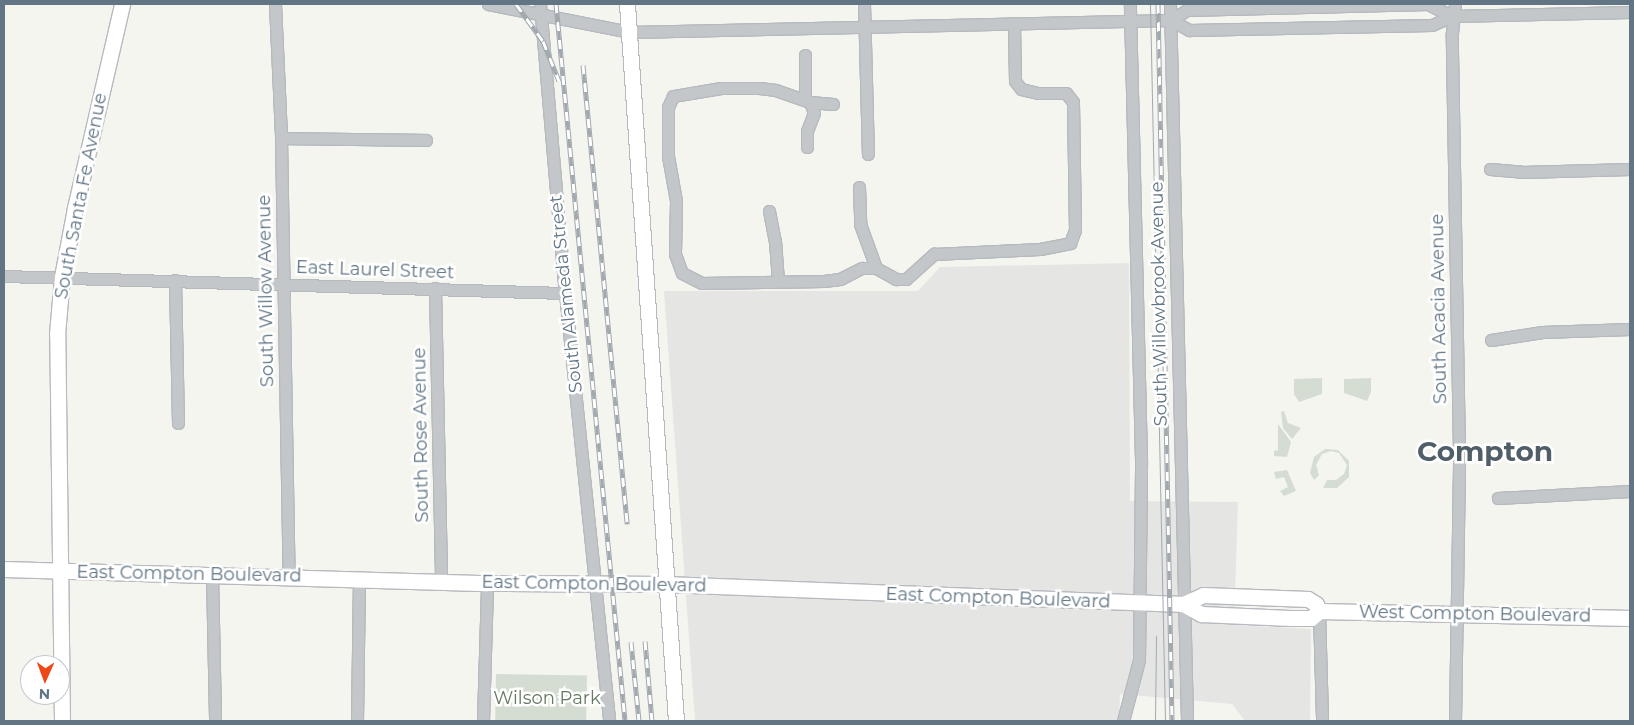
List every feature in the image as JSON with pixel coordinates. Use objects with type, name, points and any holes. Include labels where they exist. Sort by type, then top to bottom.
[{"type":"main road","name":"South Santa Fe Avenue","points":[[62,721],[57,334],[62,277],[122,4]]},
{"type":"main road","points":[[627,4],[665,584],[676,721]]},
{"type":"main road","name":"East Compton Boulevard","points":[[4,569],[441,582],[665,584],[1183,604]]},
{"type":"main road","points":[[1183,604],[1203,595],[1308,599],[1316,604],[1319,611]]},
{"type":"main road","name":"West Compton Boulevard","points":[[1319,611],[1630,618]]},
{"type":"street","name":"South Willow Avenue","points":[[275,4],[281,138],[289,577]]},
{"type":"street","points":[[488,4],[540,9],[630,32],[1131,20],[1171,20],[1188,30],[1432,25],[1452,16],[1630,12]]},
{"type":"street","points":[[864,4],[868,154]]},
{"type":"street","name":"South Willowbrook Avenue","points":[[1123,721],[1139,660],[1140,603],[1141,412],[1130,4]]},
{"type":"street","name":"South Willowbrook Avenue","points":[[1170,4],[1187,721]]},
{"type":"street","points":[[1171,20],[1187,10],[1428,4],[1452,16]]},
{"type":"street","name":"South Acacia Avenue","points":[[1455,4],[1452,16],[1459,452],[1455,721]]},
{"type":"street","name":"South Alameda Street","points":[[540,9],[565,293],[597,583],[609,721]]},
{"type":"street","points":[[833,104],[808,100],[776,90],[721,88],[673,96],[668,107],[668,165],[676,201],[674,241],[677,264],[682,273],[702,283],[840,279],[862,268],[876,268],[896,279],[906,279],[934,254],[1040,249],[1070,243],[1076,230],[1073,102],[1066,93],[1038,93],[1021,89],[1015,81],[1014,23]]},
{"type":"street","points":[[805,55],[808,100],[814,113],[807,131],[806,147]]},
{"type":"street","points":[[281,138],[426,140]]},
{"type":"street","points":[[1490,168],[1522,172],[1630,169]]},
{"type":"street","points":[[859,186],[860,224],[876,268]]},
{"type":"street","points":[[768,211],[775,241],[778,281]]},
{"type":"street","name":"East Laurel Street","points":[[4,276],[565,293]]},
{"type":"street","points":[[175,280],[178,423]]},
{"type":"street","name":"South Rose Avenue","points":[[435,288],[441,582]]},
{"type":"street","points":[[1491,340],[1542,332],[1630,329]]},
{"type":"street","points":[[1498,498],[1630,491]]},
{"type":"street","points":[[212,574],[215,721]]},
{"type":"street","points":[[357,721],[359,579]]},
{"type":"street","points":[[483,721],[487,583]]},
{"type":"street","points":[[1319,611],[1322,721]]},
{"type":"shaded area","points":[[1129,263],[1130,501],[1238,502],[1234,625],[1311,629],[1310,721],[1245,721],[1232,704],[1120,694],[1119,721],[695,721],[664,291],[918,291],[940,267]]},
{"type":"green space","points":[[1322,378],[1322,394],[1299,402],[1294,394],[1294,379]]},
{"type":"green space","points":[[1371,378],[1371,392],[1367,401],[1344,393],[1344,379]]},
{"type":"green space","points":[[1284,411],[1288,423],[1301,428],[1292,439],[1283,428],[1281,412]]},
{"type":"green space","points":[[1278,424],[1291,442],[1287,457],[1274,456],[1274,451],[1278,450]]},
{"type":"green space","points":[[1325,449],[1338,450],[1349,461],[1349,477],[1337,488],[1323,488],[1327,480],[1336,480],[1344,474],[1347,465],[1339,453],[1331,451],[1322,454],[1316,465],[1319,475],[1314,480],[1310,473],[1314,457]]},
{"type":"green space","points":[[1287,470],[1296,491],[1284,496],[1280,491],[1288,487],[1284,477],[1276,479],[1274,472]]},
{"type":"green space","name":"Wilson Park","points":[[496,674],[587,676],[586,721],[495,721]]},
{"type":"tram line","points":[[1150,4],[1165,721]]},
{"type":"tram line","points":[[1155,721],[1156,636]]},
{"type":"railway","points":[[516,4],[543,41],[559,81]]},
{"type":"railway","points":[[556,4],[625,721]]},
{"type":"railway","points":[[1158,4],[1172,721]]},
{"type":"railway","points":[[583,65],[627,524]]},
{"type":"railway","points":[[645,641],[652,721]]},
{"type":"railway","points":[[631,642],[639,721]]},
{"type":"district","name":"Compton","points":[[1485,451]]}]
